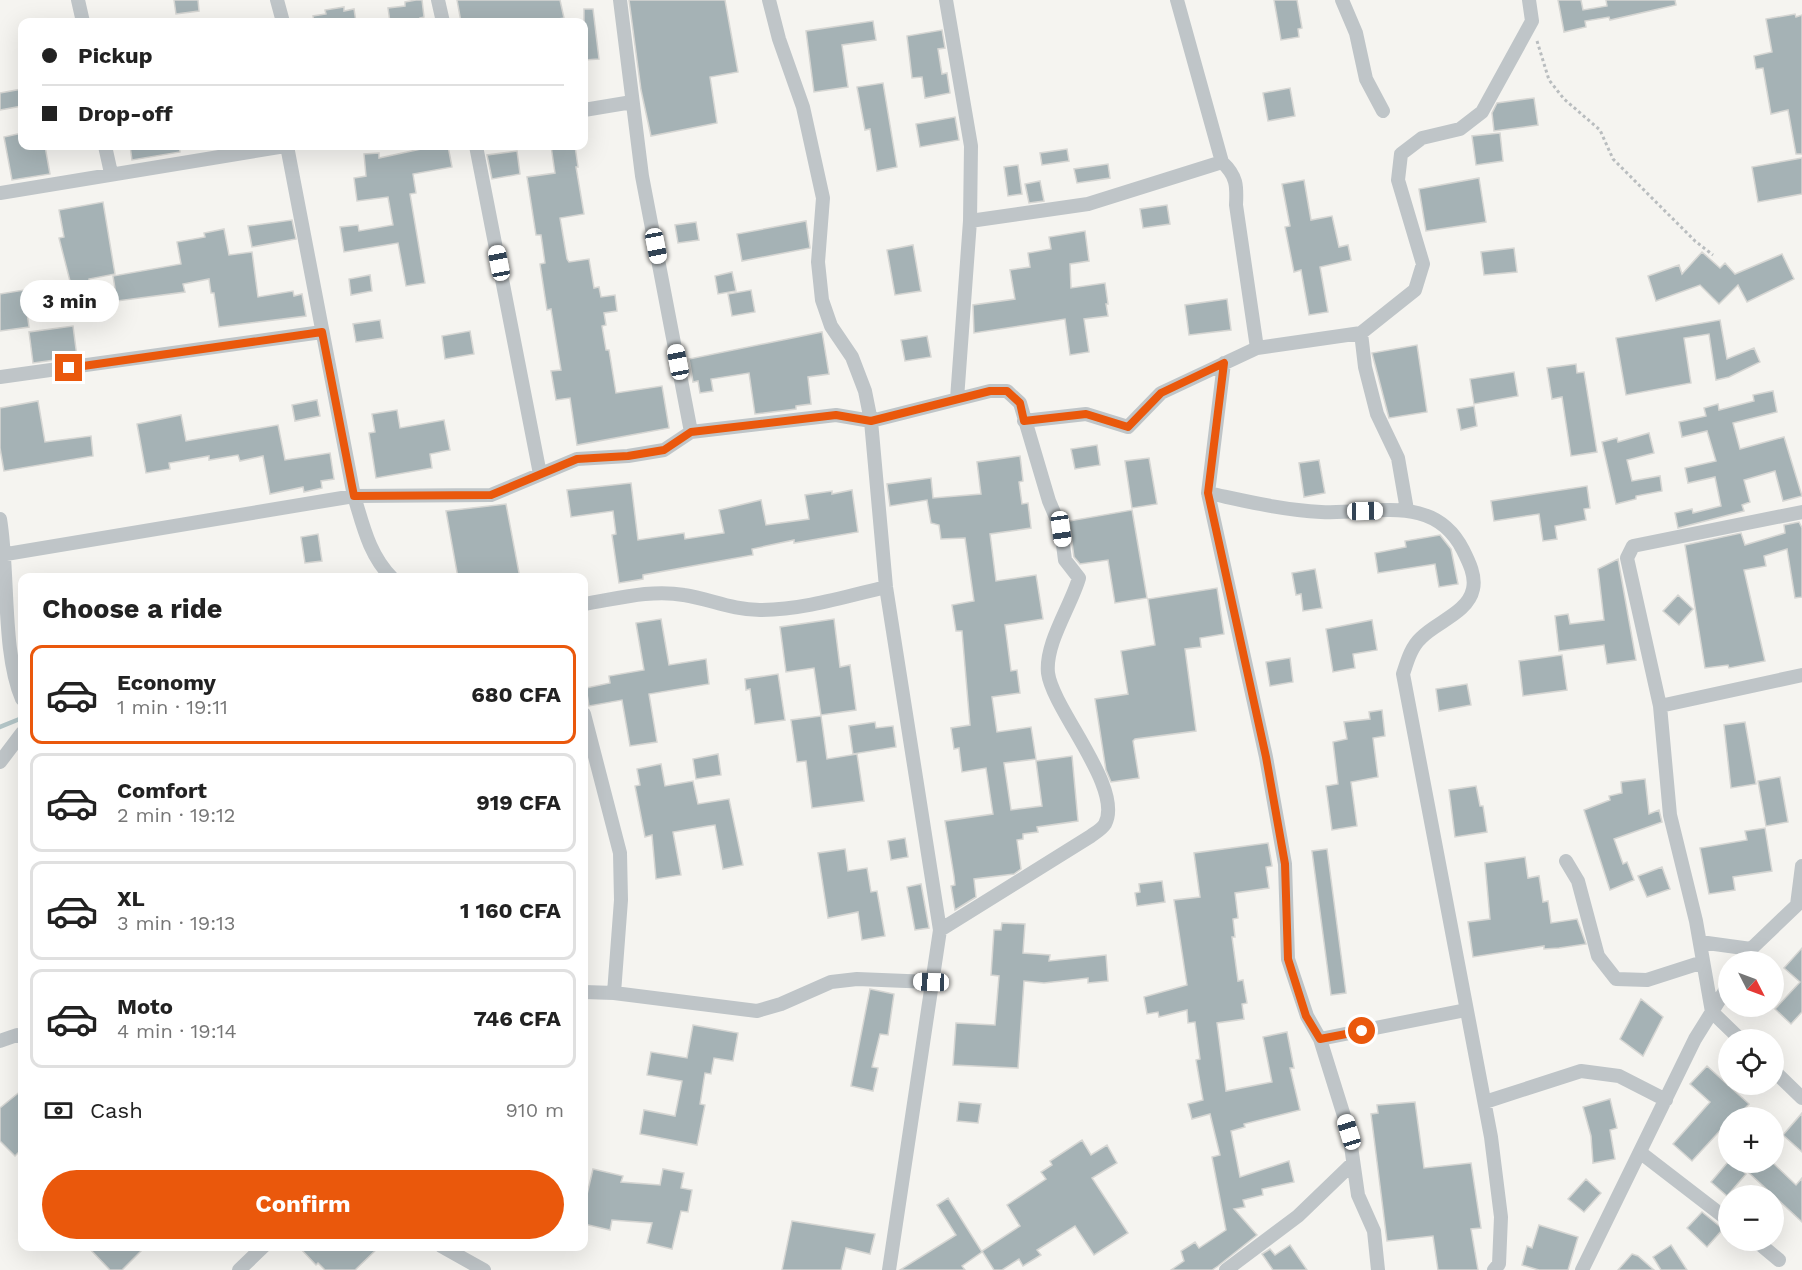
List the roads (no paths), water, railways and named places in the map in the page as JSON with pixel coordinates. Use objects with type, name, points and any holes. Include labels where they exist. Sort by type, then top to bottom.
[{"type":"street","points":[[78,0],[81,18]]},
{"type":"street","points":[[277,0],[282,18]]},
{"type":"street","points":[[438,0],[442,18]]},
{"type":"street","points":[[620,0],[642,176],[691,432]]},
{"type":"street","points":[[769,0],[779,39],[803,107],[823,198],[818,262],[822,300],[831,326],[852,357],[865,391],[871,421],[886,587],[940,930],[889,1270]]},
{"type":"street","points":[[946,0],[971,146],[970,221],[957,399]]},
{"type":"street","points":[[1177,0],[1222,162],[1232,172],[1238,184],[1236,205],[1257,348]]},
{"type":"street","points":[[1342,0],[1356,33],[1365,79],[1383,111]]},
{"type":"street","points":[[1024,421],[1086,414],[1128,427],[1161,393],[1257,348],[1361,333],[1415,290],[1423,264],[1398,180],[1401,154],[1422,138],[1460,129],[1482,112],[1532,21],[1529,0]]},
{"type":"street","points":[[588,109],[632,102]]},
{"type":"street","points":[[106,150],[111,173]]},
{"type":"street","points":[[0,193],[260,150]]},
{"type":"street","points":[[287,150],[354,496],[369,544],[379,565],[387,573]]},
{"type":"street","points":[[477,150],[540,474]]},
{"type":"street","points":[[970,221],[1088,204],[1222,162]]},
{"type":"street","points":[[0,377],[322,332]]},
{"type":"street","points":[[1361,333],[1365,368],[1377,414],[1398,458],[1407,510]]},
{"type":"street","points":[[1224,363],[1208,493],[1266,757],[1285,864],[1288,959],[1306,1016],[1320,1039],[1349,1132],[1358,1195],[1374,1231],[1378,1270]]},
{"type":"street","points":[[3,555],[354,496],[491,495],[577,459],[628,456],[664,450],[691,432],[836,415],[871,421],[990,391],[1007,391],[1020,403],[1049,501],[1061,529],[1065,560],[1079,578],[1073,600],[1057,626],[1048,672],[1056,696],[1102,784],[1108,810],[1104,825],[1091,836],[940,930]]},
{"type":"street","points":[[1208,493],[1268,506],[1322,512],[1407,510],[1429,515],[1454,533],[1472,567],[1474,587],[1468,600],[1420,638],[1403,674],[1485,1102],[1501,1217],[1499,1264],[1494,1270]]},
{"type":"street","points":[[1730,1029],[1712,1012],[1700,942],[1670,815],[1660,706],[1627,558],[1633,546],[1802,512]]},
{"type":"street","points":[[0,519],[8,621],[18,689]]},
{"type":"street","points":[[588,603],[665,593],[685,595],[735,609],[762,610],[819,603],[886,587]]},
{"type":"street","points":[[1660,706],[1802,675]]},
{"type":"street","points":[[588,730],[620,854],[621,900],[614,993]]},
{"type":"street","points":[[0,762],[18,738]]},
{"type":"street","points":[[1566,861],[1578,881],[1598,956],[1616,979],[1647,980],[1703,962]]},
{"type":"street","points":[[1700,942],[1750,949],[1799,905],[1802,866]]},
{"type":"street","points":[[588,992],[614,993],[757,1011],[781,1004],[831,982],[857,979],[931,982]]},
{"type":"street","points":[[1582,1270],[1695,1039],[1718,1002]]},
{"type":"street","points":[[1320,1039],[1466,1010]]},
{"type":"street","points":[[0,1041],[18,1035]]},
{"type":"street","points":[[1485,1102],[1581,1071],[1619,1076],[1666,1100]]},
{"type":"street","points":[[1784,1081],[1802,1098]]},
{"type":"street","points":[[1641,1153],[1718,1212]]},
{"type":"street","points":[[1226,1270],[1298,1216],[1353,1163]]},
{"type":"street","points":[[239,1270],[259,1251]]},
{"type":"street","points":[[450,1251],[484,1270]]},
{"type":"street","points":[[1768,1251],[1779,1260]]},
{"type":"waterway","points":[[0,727],[18,720]]}]
